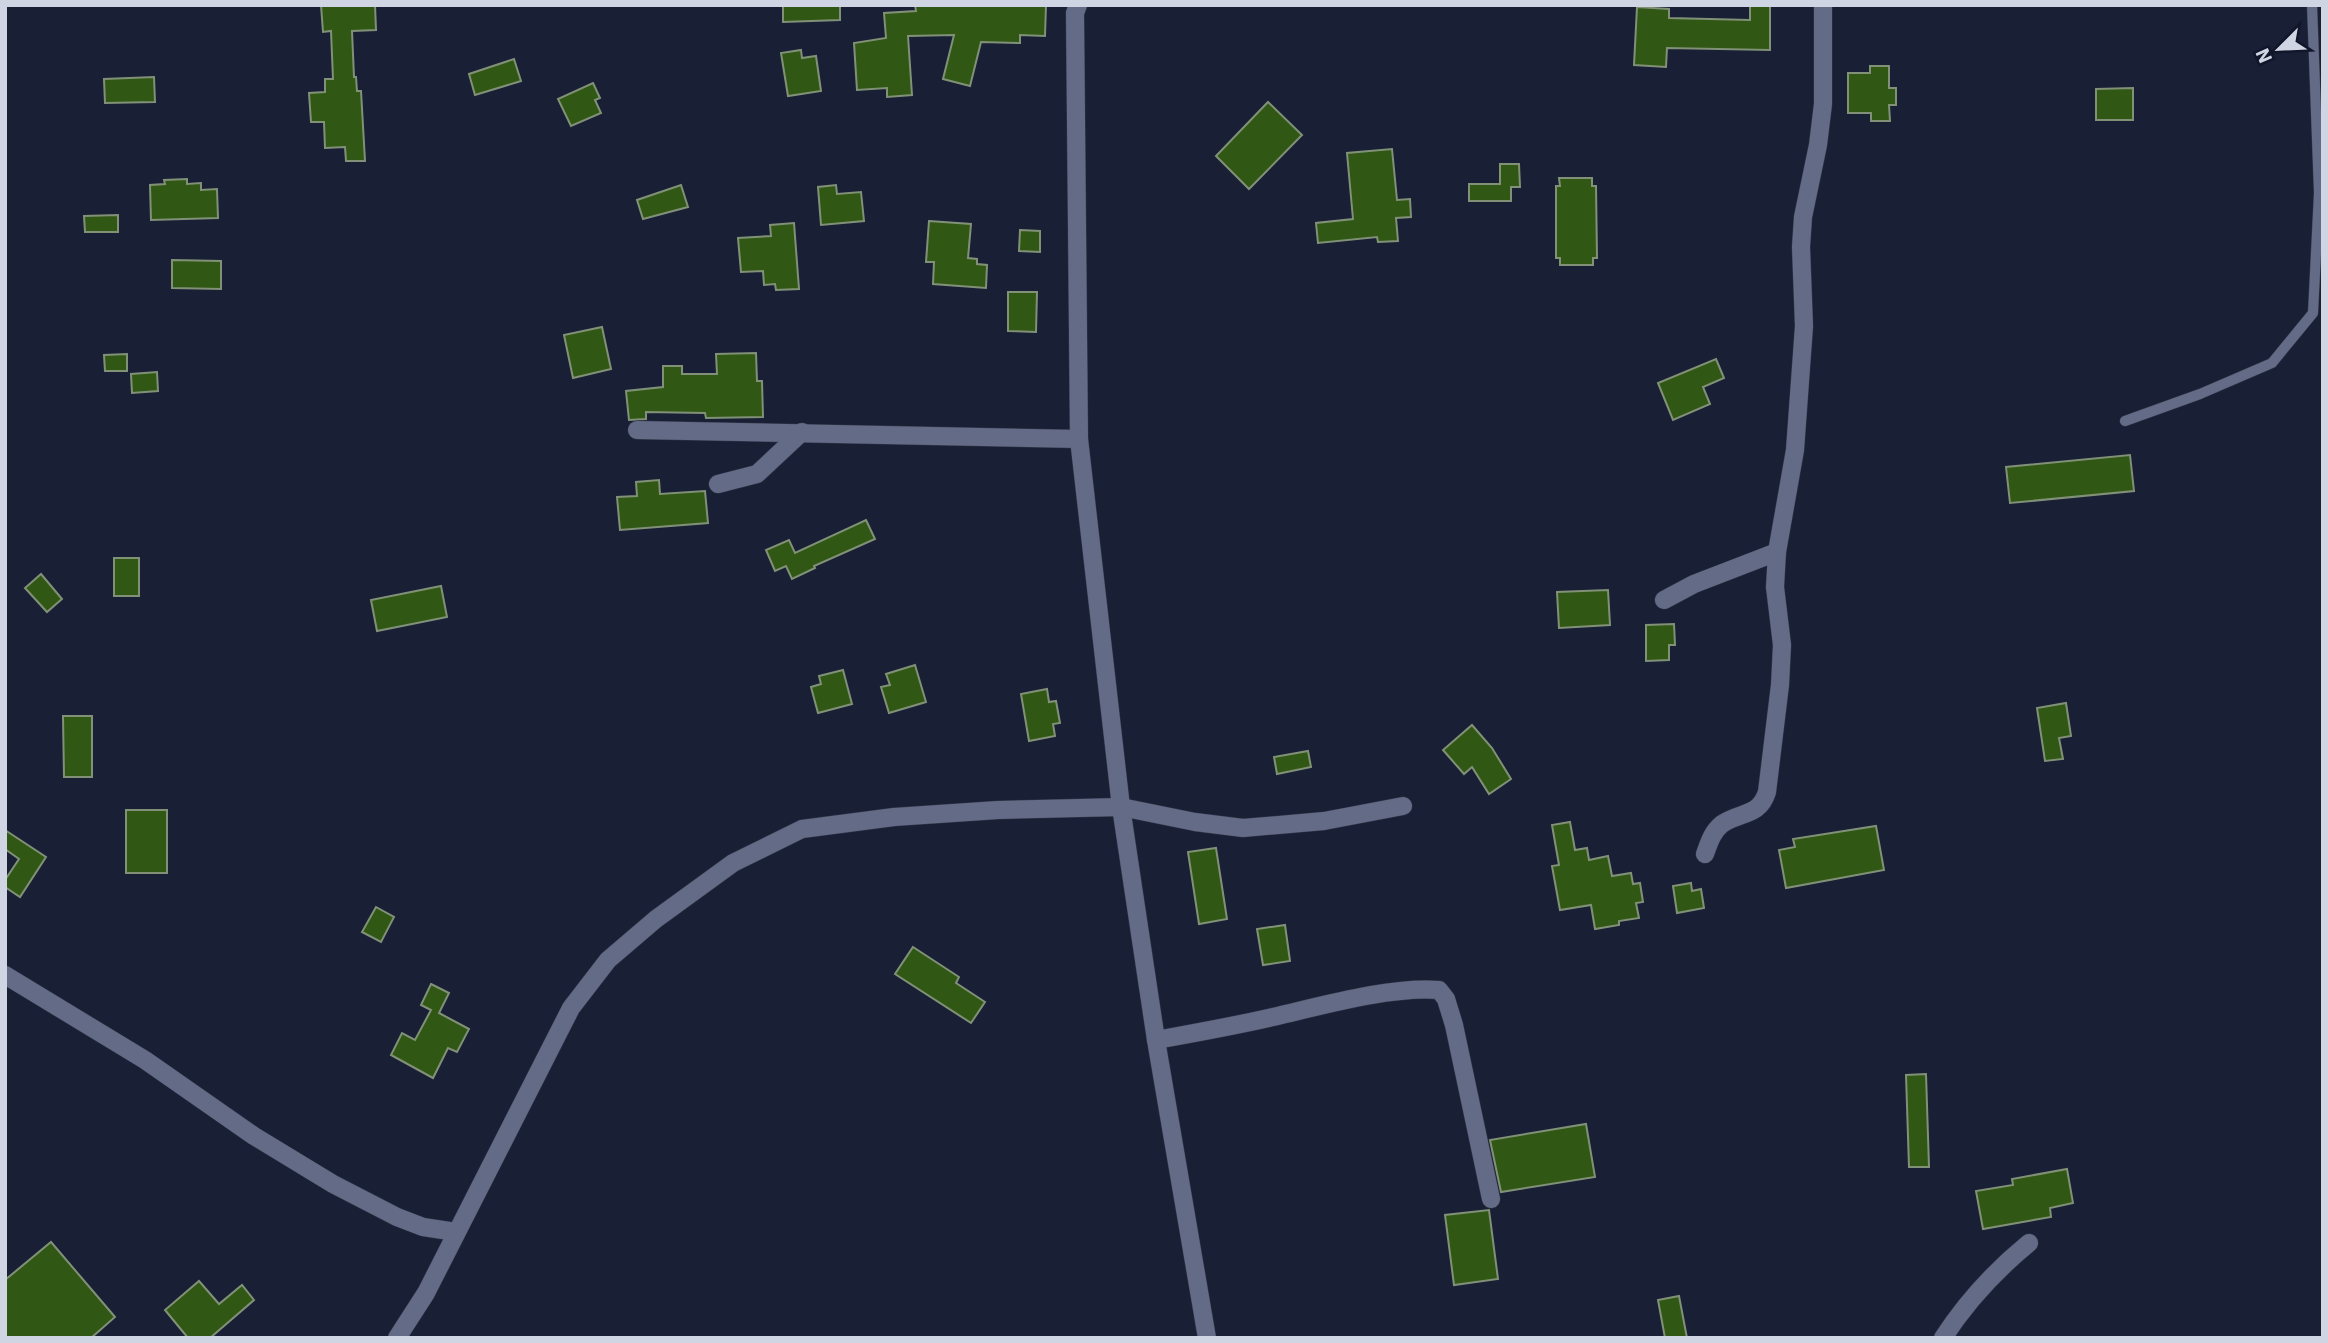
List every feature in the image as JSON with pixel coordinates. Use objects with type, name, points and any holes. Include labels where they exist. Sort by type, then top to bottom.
[{"type":"street","points":[[1078,5],[1075,13],[1079,439],[1121,807],[1156,1040],[1207,1338]]},
{"type":"street","points":[[1705,854],[1710,837],[1722,825],[1755,810],[1764,803],[1768,792],[1782,645],[1775,587],[1777,552],[1795,450],[1804,326],[1801,247],[1803,217],[1818,145],[1823,104],[1824,5]]},
{"type":"street","points":[[638,430],[1079,439]]},
{"type":"street","points":[[718,484],[757,474],[802,432]]},
{"type":"street","points":[[1664,600],[1694,584],[1777,552]]},
{"type":"street","points":[[397,1338],[426,1293],[570,1008],[586,986],[629,940],[733,863],[802,829],[894,817],[998,810],[1121,807],[1195,822],[1243,828],[1324,821],[1403,806]]},
{"type":"street","points":[[5,975],[145,1060],[254,1136],[333,1184],[397,1217],[424,1227],[456,1232]]},
{"type":"street","points":[[1156,1040],[1419,988],[1438,989],[1446,999],[1454,1025],[1491,1199]]},
{"type":"street","points":[[1944,1338],[1973,1297],[2029,1243]]},
{"type":"lane","points":[[2125,421],[2200,394],[2272,363],[2313,313],[2319,193],[2312,5]]},
{"type":"building","points":[[321,5],[375,5],[376,30],[352,31],[354,77],[357,91],[361,91],[365,161],[346,161],[345,147],[325,148],[324,122],[311,122],[309,93],[325,92],[325,79],[333,79],[331,31],[323,32]]},
{"type":"building","points":[[783,5],[840,5],[840,20],[783,22]]},
{"type":"building","points":[[915,5],[1046,5],[1045,36],[1020,35],[1020,43],[981,42],[970,86],[943,79],[954,35],[908,36],[912,95],[887,97],[887,88],[857,90],[854,43],[886,38],[884,13],[916,11]]},
{"type":"building","points":[[1750,6],[1770,6],[1770,50],[1667,48],[1666,67],[1634,65],[1637,7],[1669,9],[1669,18],[1750,20]]},
{"type":"building","points":[[801,50],[802,58],[816,56],[821,91],[788,96],[781,53]]},
{"type":"building","points":[[514,59],[521,81],[475,95],[469,74]]},
{"type":"building","points":[[1870,66],[1889,66],[1889,88],[1896,88],[1896,105],[1889,105],[1890,121],[1871,121],[1871,113],[1848,113],[1848,73],[1870,73]]},
{"type":"building","points":[[154,77],[155,102],[105,103],[104,79]]},
{"type":"building","points":[[593,83],[600,98],[595,100],[601,113],[571,126],[558,99]]},
{"type":"building","points":[[2133,88],[2133,120],[2096,120],[2096,89]]},
{"type":"building","points":[[1268,102],[1302,135],[1249,189],[1216,156]]},
{"type":"building","points":[[1392,149],[1397,200],[1410,199],[1411,217],[1396,218],[1398,241],[1378,242],[1377,237],[1318,243],[1316,223],[1353,219],[1347,153]]},
{"type":"building","points":[[1500,164],[1519,164],[1520,187],[1511,187],[1511,201],[1469,201],[1469,184],[1500,184]]},
{"type":"building","points":[[1559,178],[1592,178],[1592,186],[1596,186],[1597,258],[1593,258],[1593,265],[1560,265],[1560,258],[1556,258],[1556,186],[1560,186]]},
{"type":"building","points":[[187,179],[187,184],[201,183],[201,190],[217,189],[218,218],[151,220],[150,185],[165,184],[164,180]]},
{"type":"building","points":[[681,185],[688,207],[643,219],[637,200]]},
{"type":"building","points":[[836,185],[837,194],[861,192],[864,221],[821,225],[818,187]]},
{"type":"building","points":[[118,215],[118,232],[85,232],[84,216]]},
{"type":"building","points":[[929,221],[971,224],[968,258],[977,259],[977,264],[987,265],[986,288],[933,284],[934,262],[926,262]]},
{"type":"building","points":[[794,223],[799,289],[776,290],[775,284],[764,285],[763,271],[741,272],[738,238],[771,236],[770,225]]},
{"type":"building","points":[[1020,230],[1040,231],[1040,252],[1019,251]]},
{"type":"building","points":[[172,260],[221,261],[221,289],[172,288]]},
{"type":"building","points":[[1008,292],[1037,292],[1036,332],[1008,331]]},
{"type":"building","points":[[602,327],[611,369],[573,378],[564,335]]},
{"type":"building","points":[[756,353],[757,381],[762,381],[763,417],[706,418],[705,413],[646,412],[646,419],[629,420],[626,391],[663,387],[663,366],[682,366],[682,374],[717,374],[716,354]]},
{"type":"building","points":[[127,354],[127,371],[105,371],[104,355]]},
{"type":"building","points":[[1716,359],[1724,378],[1703,387],[1710,404],[1673,420],[1658,383]]},
{"type":"building","points":[[157,372],[158,391],[132,393],[131,374]]},
{"type":"building","points":[[2130,455],[2134,491],[2010,503],[2006,467]]},
{"type":"building","points":[[659,480],[660,494],[705,491],[708,523],[620,530],[617,497],[637,496],[636,482]]},
{"type":"building","points":[[866,520],[875,539],[814,566],[815,568],[792,579],[786,566],[775,571],[766,550],[789,540],[795,553]]},
{"type":"building","points":[[114,558],[139,558],[139,596],[114,596]]},
{"type":"building","points":[[41,574],[62,599],[47,612],[25,588]]},
{"type":"building","points":[[441,586],[447,617],[377,631],[371,600]]},
{"type":"building","points":[[1608,590],[1610,625],[1559,628],[1557,592]]},
{"type":"building","points":[[1674,624],[1675,645],[1669,645],[1669,660],[1646,661],[1646,625]]},
{"type":"building","points":[[915,665],[926,702],[889,713],[881,687],[890,685],[886,674]]},
{"type":"building","points":[[843,670],[852,704],[818,713],[811,687],[821,684],[819,676]]},
{"type":"building","points":[[1047,689],[1049,702],[1056,701],[1060,723],[1053,724],[1055,736],[1029,741],[1021,694]]},
{"type":"building","points":[[2066,703],[2071,736],[2059,738],[2063,759],[2045,761],[2037,708]]},
{"type":"building","points":[[63,716],[92,716],[92,777],[64,777]]},
{"type":"building","points":[[1472,725],[1492,748],[1511,779],[1489,794],[1472,767],[1464,774],[1443,750]]},
{"type":"building","points":[[1308,751],[1311,767],[1277,774],[1274,757]]},
{"type":"building","points":[[126,810],[167,810],[167,873],[126,873]]},
{"type":"building","points":[[1570,822],[1575,850],[1587,848],[1589,860],[1608,856],[1612,876],[1631,873],[1633,884],[1640,883],[1643,902],[1636,903],[1639,918],[1595,929],[1591,905],[1560,910],[1552,866],[1559,865],[1552,825]]},
{"type":"building","points":[[1876,826],[1884,870],[1786,888],[1779,850],[1795,847],[1793,839]]},
{"type":"building","points":[[5,830],[46,857],[20,897],[5,887],[5,880],[19,859],[5,849]]},
{"type":"building","points":[[1216,848],[1227,919],[1199,924],[1188,852]]},
{"type":"building","points":[[1691,883],[1692,891],[1701,889],[1704,908],[1677,913],[1673,886]]},
{"type":"building","points":[[376,907],[394,917],[381,942],[362,932]]},
{"type":"building","points":[[1285,925],[1290,961],[1263,965],[1257,929]]},
{"type":"building","points":[[913,947],[959,977],[956,983],[985,1002],[971,1023],[895,974]]},
{"type":"building","points":[[431,984],[449,993],[439,1013],[469,1029],[457,1052],[448,1048],[433,1078],[391,1055],[402,1033],[415,1040],[431,1010],[421,1005]]},
{"type":"building","points":[[1926,1074],[1929,1167],[1909,1167],[1906,1075]]},
{"type":"building","points":[[1586,1124],[1595,1177],[1501,1192],[1490,1140]]},
{"type":"building","points":[[2067,1169],[2073,1203],[2050,1208],[2051,1217],[1983,1229],[1976,1191],[2013,1185],[2012,1179]]},
{"type":"building","points":[[1489,1210],[1498,1279],[1454,1285],[1445,1215]]},
{"type":"building","points":[[51,1242],[115,1317],[91,1338],[5,1338],[5,1280]]},
{"type":"building","points":[[199,1281],[219,1304],[242,1285],[254,1300],[210,1338],[188,1338],[165,1310]]},
{"type":"building","points":[[1679,1296],[1687,1338],[1665,1338],[1658,1300]]}]
